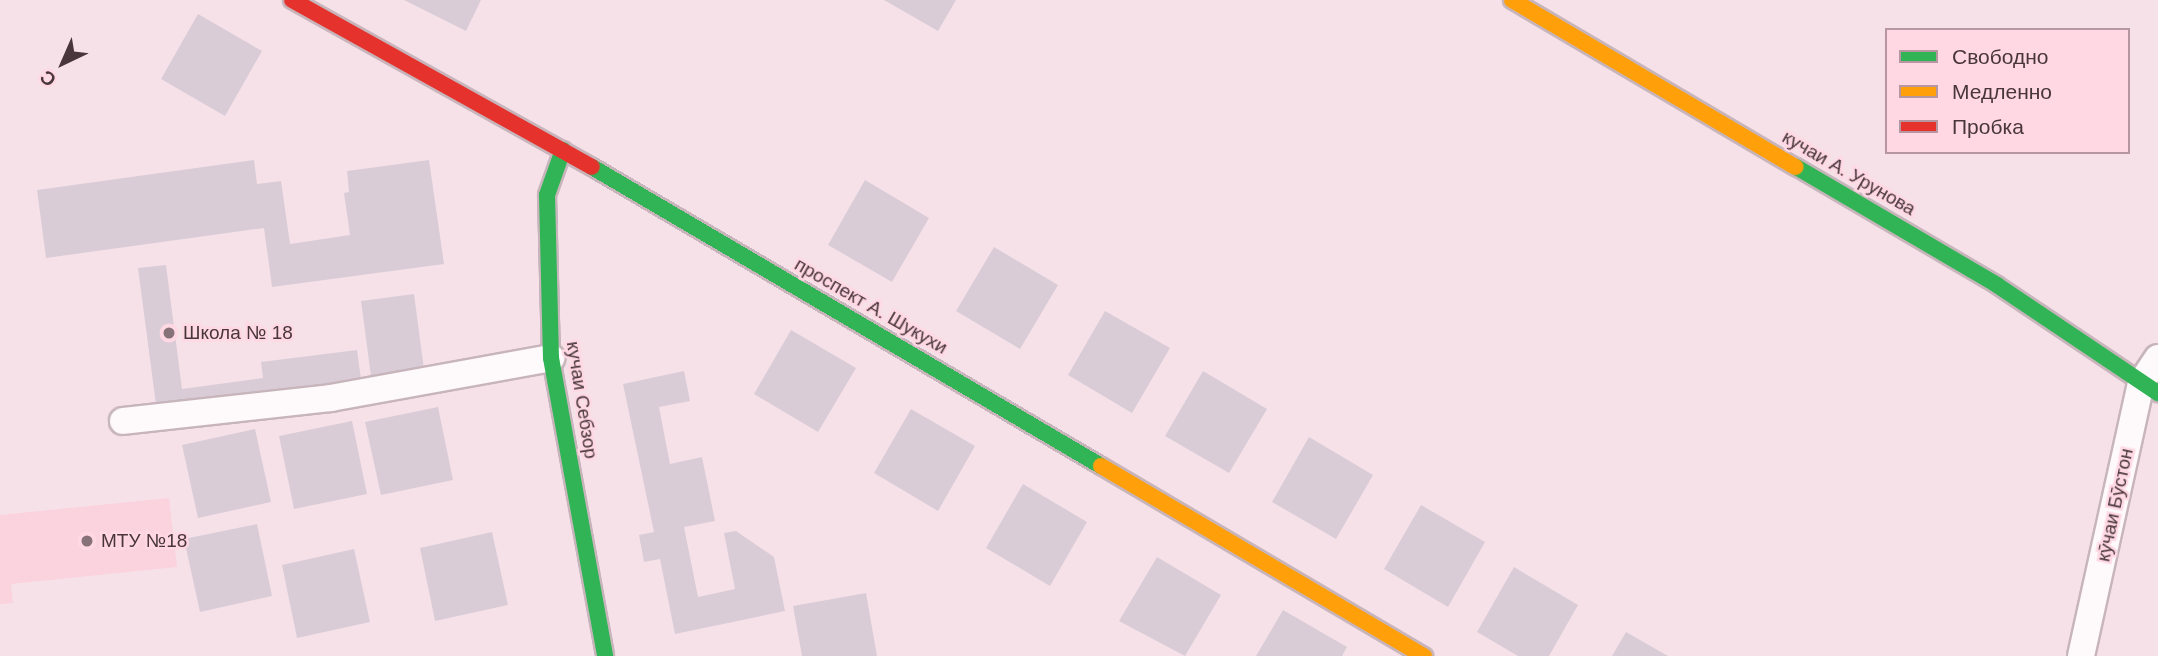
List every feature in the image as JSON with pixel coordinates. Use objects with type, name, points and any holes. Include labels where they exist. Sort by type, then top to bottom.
[{"type":"main road","name":"проспект А. Шукухи","points":[[292,0],[563,150],[1424,656]]},
{"type":"main road","name":"кучаи А. Урунова","points":[[1512,0],[1997,285],[2150,388]]},
{"type":"main road","name":"кучаи Себзор","points":[[563,150],[547,195],[551,358],[605,656]]},
{"type":"street","points":[[123,421],[331,398],[551,358]]},
{"type":"street","name":"кӯчаи Бӯстон","points":[[2081,656],[2158,358]]},
{"type":"shaded area","name":"МТУ №18","points":[[169,498],[177,567],[11,584],[13,603],[0,604],[0,515]]},
{"type":"building","points":[[404,0],[481,0],[466,31]]},
{"type":"building","points":[[884,0],[956,0],[938,31]]},
{"type":"building","points":[[198,14],[262,51],[225,116],[161,79]]},
{"type":"building","points":[[254,160],[257,184],[281,181],[290,244],[350,235],[344,193],[349,192],[347,171],[429,160],[444,264],[272,287],[264,228],[46,258],[37,190]]},
{"type":"building","points":[[865,180],[929,218],[892,282],[828,245]]},
{"type":"building","points":[[994,247],[1058,285],[1020,349],[956,311]]},
{"type":"building","points":[[166,265],[182,389],[263,378],[261,362],[357,350],[363,394],[158,420],[138,268]]},
{"type":"building","points":[[414,294],[425,377],[372,384],[361,301]]},
{"type":"building","points":[[1105,311],[1170,348],[1132,413],[1068,375]]},
{"type":"building","points":[[791,330],[856,368],[818,432],[754,394]]},
{"type":"building","points":[[684,371],[690,401],[659,407],[670,464],[702,457],[715,521],[684,527],[698,597],[735,589],[724,533],[736,531],[774,557],[785,611],[675,634],[660,559],[644,562],[639,535],[654,532],[623,384]]},
{"type":"building","points":[[1203,371],[1267,409],[1229,473],[1165,436]]},
{"type":"building","points":[[438,407],[453,480],[381,495],[365,422]]},
{"type":"building","points":[[911,409],[975,446],[938,511],[874,473]]},
{"type":"building","points":[[352,421],[367,494],[294,509],[279,436]]},
{"type":"building","points":[[255,429],[271,502],[198,518],[182,445]]},
{"type":"building","points":[[1309,437],[1373,475],[1336,539],[1272,502]]},
{"type":"building","points":[[1023,484],[1087,522],[1050,586],[986,548]]},
{"type":"building","points":[[1421,505],[1485,542],[1448,607],[1384,569]]},
{"type":"building","points":[[257,524],[272,596],[200,612],[184,539]]},
{"type":"building","points":[[492,532],[508,605],[435,621],[420,548]]},
{"type":"building","points":[[354,549],[370,622],[297,638],[282,565]]},
{"type":"building","points":[[1157,557],[1221,595],[1185,656],[1119,621]]},
{"type":"building","points":[[1514,567],[1578,605],[1549,656],[1518,656],[1477,632]]},
{"type":"building","points":[[866,593],[877,656],[802,656],[793,606]]},
{"type":"building","points":[[1283,610],[1347,647],[1342,656],[1256,656]]},
{"type":"building","points":[[1626,632],[1668,656],[1612,656]]},
{"type":"traffic: fast","points":[[563,150],[547,195],[551,358],[605,656]]},
{"type":"traffic: fast","points":[[592,167],[1101,466]]},
{"type":"traffic: fast","points":[[1796,167],[1997,285],[2158,393]]},
{"type":"traffic: slow","points":[[1512,0],[1796,167]]},
{"type":"traffic: slow","points":[[1101,466],[1424,656]]},
{"type":"traffic: jam","points":[[292,0],[592,167]]},
{"type":"place","name":"Школа № 18","points":[[169,333]]},
{"type":"place","name":"МТУ №18","points":[[87,541]]}]
